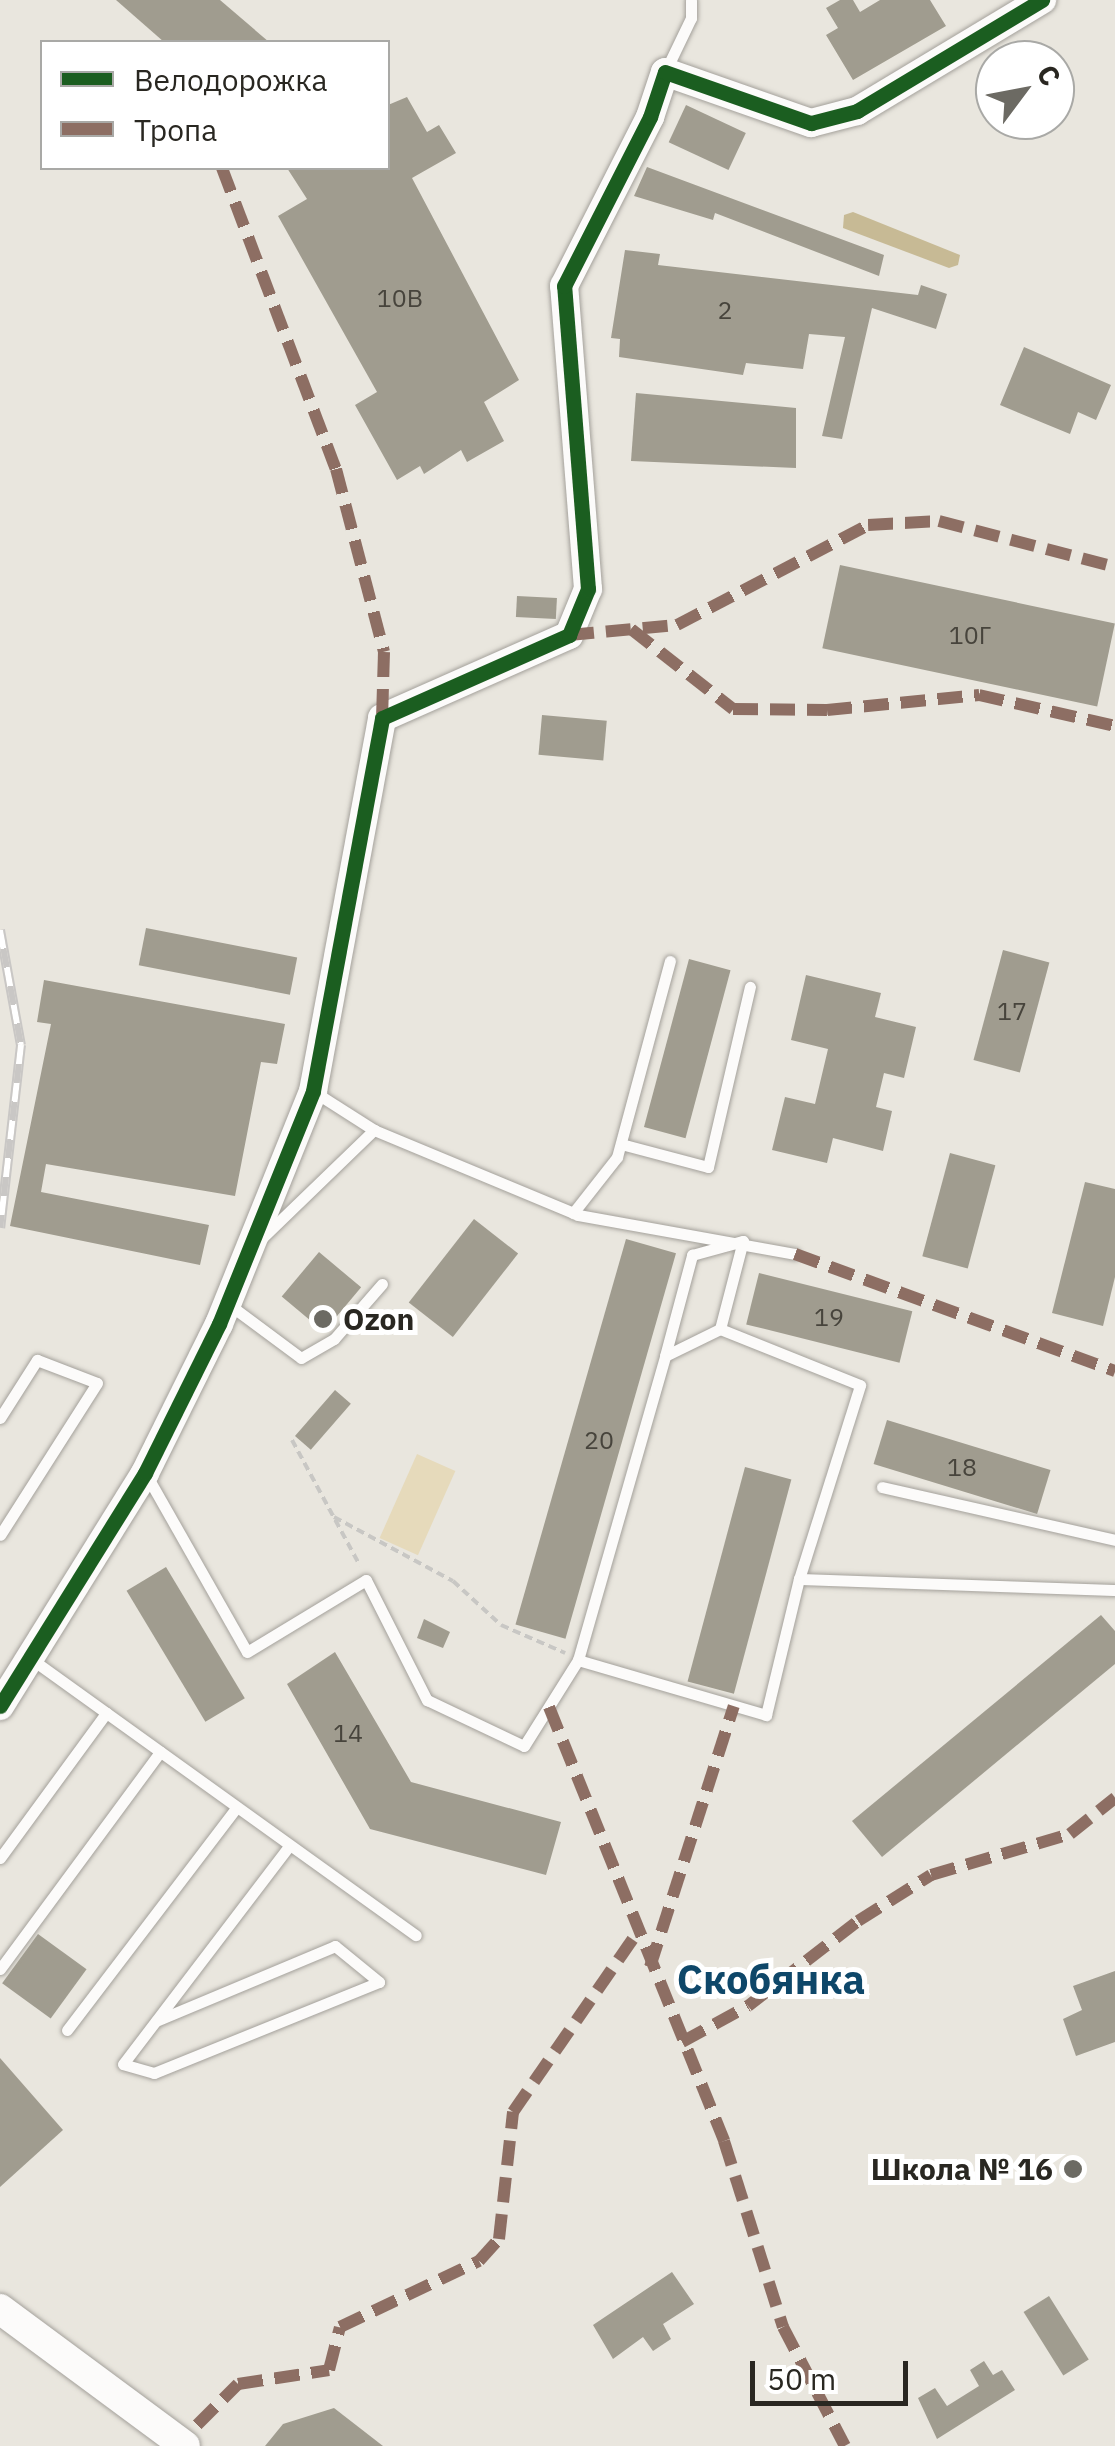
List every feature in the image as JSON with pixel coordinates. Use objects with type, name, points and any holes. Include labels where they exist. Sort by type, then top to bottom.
[{"type":"main road","points":[[0,2309],[185,2446]]},
{"type":"street","points":[[0,1706],[145,1473],[227,1303],[313,1091],[382,718],[569,635],[588,589],[564,286],[650,117],[665,72],[812,124],[856,111],[1042,0]]},
{"type":"lane","points":[[665,72],[691,18],[691,0]]},
{"type":"lane","points":[[573,1213],[620,1144],[670,961]]},
{"type":"lane","points":[[620,1144],[708,1167],[750,987]]},
{"type":"lane","points":[[313,1091],[374,1130],[573,1213],[743,1241],[795,1254]]},
{"type":"lane","points":[[249,1251],[374,1130]]},
{"type":"lane","points":[[720,1329],[743,1241]]},
{"type":"lane","points":[[145,1473],[247,1652],[366,1580],[426,1700],[524,1746],[578,1660],[692,1255],[743,1241]]},
{"type":"lane","points":[[227,1303],[300,1358],[334,1339],[382,1284]]},
{"type":"lane","points":[[578,1660],[766,1715],[799,1579],[860,1386],[720,1329],[665,1356]]},
{"type":"lane","points":[[0,1418],[36,1360],[97,1383],[0,1534]]},
{"type":"lane","points":[[882,1487],[1115,1540]]},
{"type":"lane","points":[[799,1579],[1115,1590]]},
{"type":"lane","points":[[30,1658],[416,1935]]},
{"type":"lane","points":[[0,1858],[106,1713]]},
{"type":"lane","points":[[0,1969],[160,1752]]},
{"type":"lane","points":[[67,2030],[237,1807]]},
{"type":"lane","points":[[156,2021],[335,1946],[379,1982],[154,2073],[123,2064],[290,1846]]},
{"type":"path","points":[[292,1440],[366,1580]]},
{"type":"path","points":[[334,1517],[453,1581],[501,1625],[578,1660]]},
{"type":"shaded area","points":[[853,212],[960,255],[958,265],[949,268],[843,228],[844,215]]},
{"type":"shaded area","points":[[417,1454],[455,1471],[418,1555],[380,1538]]},
{"type":"building","points":[[116,0],[220,0],[267,40],[162,40]]},
{"type":"building","points":[[840,0],[853,0],[860,12],[880,0],[930,0],[946,26],[853,80],[826,35],[838,28],[826,8]]},
{"type":"building","points":[[407,97],[427,132],[439,125],[456,153],[412,178],[519,380],[484,402],[504,441],[467,462],[461,450],[424,474],[420,466],[397,480],[355,405],[377,392],[278,216],[307,199],[288,170],[390,170],[390,104]]},
{"type":"building","points":[[686,105],[746,133],[728,170],[669,142]]},
{"type":"building","points":[[647,167],[884,255],[879,276],[715,213],[713,220],[634,196]]},
{"type":"building","points":[[625,250],[660,254],[658,265],[918,295],[921,285],[947,294],[936,329],[872,308],[842,439],[822,436],[845,337],[809,334],[803,369],[746,363],[743,375],[619,357],[620,339],[611,338]]},
{"type":"building","points":[[1024,347],[1111,385],[1096,420],[1078,412],[1070,434],[1000,405]]},
{"type":"building","points":[[636,393],[796,408],[796,468],[631,461]]},
{"type":"building","points":[[840,565],[1115,623],[1097,707],[822,648]]},
{"type":"building","points":[[517,596],[557,598],[556,619],[516,617]]},
{"type":"building","points":[[542,715],[607,721],[603,761],[539,755]]},
{"type":"building","points":[[146,928],[297,957],[290,995],[139,965]]},
{"type":"building","points":[[1003,950],[1049,962],[1020,1073],[973,1060]]},
{"type":"building","points":[[689,959],[731,970],[686,1138],[644,1127]]},
{"type":"building","points":[[806,975],[881,993],[875,1017],[916,1027],[904,1078],[884,1073],[876,1107],[892,1111],[883,1151],[833,1138],[827,1163],[772,1150],[785,1097],[815,1104],[828,1049],[791,1040]]},
{"type":"building","points":[[44,980],[285,1024],[277,1064],[261,1062],[235,1196],[46,1164],[41,1192],[209,1225],[200,1265],[10,1226],[51,1024],[37,1022]]},
{"type":"building","points":[[950,1153],[995,1165],[968,1269],[922,1256]]},
{"type":"building","points":[[1085,1182],[1115,1189],[1115,1277],[1103,1326],[1052,1313]]},
{"type":"building","points":[[474,1219],[518,1253],[453,1337],[409,1303]]},
{"type":"building","points":[[626,1239],[676,1253],[565,1639],[515,1624]]},
{"type":"building","points":[[319,1252],[361,1287],[324,1332],[282,1296]]},
{"type":"building","points":[[759,1273],[912,1311],[899,1363],[746,1324]]},
{"type":"building","points":[[335,1390],[351,1404],[311,1450],[295,1436]]},
{"type":"building","points":[[887,1420],[1051,1470],[1037,1514],[874,1464]]},
{"type":"building","points":[[745,1467],[791,1479],[734,1694],[688,1681]]},
{"type":"building","points":[[166,1567],[245,1698],[205,1722],[127,1591]]},
{"type":"building","points":[[1101,1615],[1115,1631],[1115,1664],[882,1857],[852,1821]]},
{"type":"building","points":[[424,1619],[450,1632],[443,1648],[417,1638]]},
{"type":"building","points":[[335,1652],[411,1782],[561,1822],[546,1875],[370,1829],[287,1684]]},
{"type":"building","points":[[38,1934],[87,1969],[51,2019],[2,1983]]},
{"type":"building","points":[[1115,1971],[1115,2042],[1076,2056],[1063,2019],[1082,2010],[1073,1986]]},
{"type":"building","points":[[0,2058],[63,2130],[0,2187]]},
{"type":"building","points":[[672,2272],[694,2304],[663,2324],[671,2339],[653,2351],[643,2337],[613,2359],[593,2325]]},
{"type":"building","points":[[1049,2296],[1089,2360],[1063,2376],[1024,2312]]},
{"type":"building","points":[[984,2361],[993,2375],[1002,2370],[1015,2390],[937,2439],[918,2398],[935,2388],[947,2406],[979,2386],[970,2370]]},
{"type":"building","points":[[334,2408],[383,2446],[265,2446],[283,2424]]},
{"type":"railway","points":[[0,930],[21,1045],[0,1228]]},
{"type":"marked path","points":[[223,170],[336,469],[384,652],[382,718]]},
{"type":"marked path","points":[[569,635],[677,625],[868,525],[939,521],[1115,567]]},
{"type":"marked path","points":[[631,629],[733,709],[827,710],[979,695],[1115,726]]},
{"type":"marked path","points":[[795,1254],[1115,1371]]},
{"type":"marked path","points":[[650,1967],[734,1706]]},
{"type":"marked path","points":[[549,1707],[724,2141],[783,2327],[845,2446]]},
{"type":"marked path","points":[[682,2042],[748,2006],[858,1921],[931,1875],[1070,1834],[1115,1798]]},
{"type":"marked path","points":[[197,2425],[238,2384],[329,2370],[340,2327],[479,2261],[499,2239],[513,2112],[637,1933]]},
{"type":"cycle path","points":[[0,1706],[145,1473],[219,1324],[313,1091],[382,718],[569,635],[588,589],[564,286],[650,117],[665,72],[811,123],[857,111],[1042,0]]},
{"type":"place","name":"Ozon","points":[[323,1319]]},
{"type":"place","name":"Школа № 16","points":[[1073,2169]]},
{"type":"district","name":"Скобянка","points":[[771,1979]]}]
